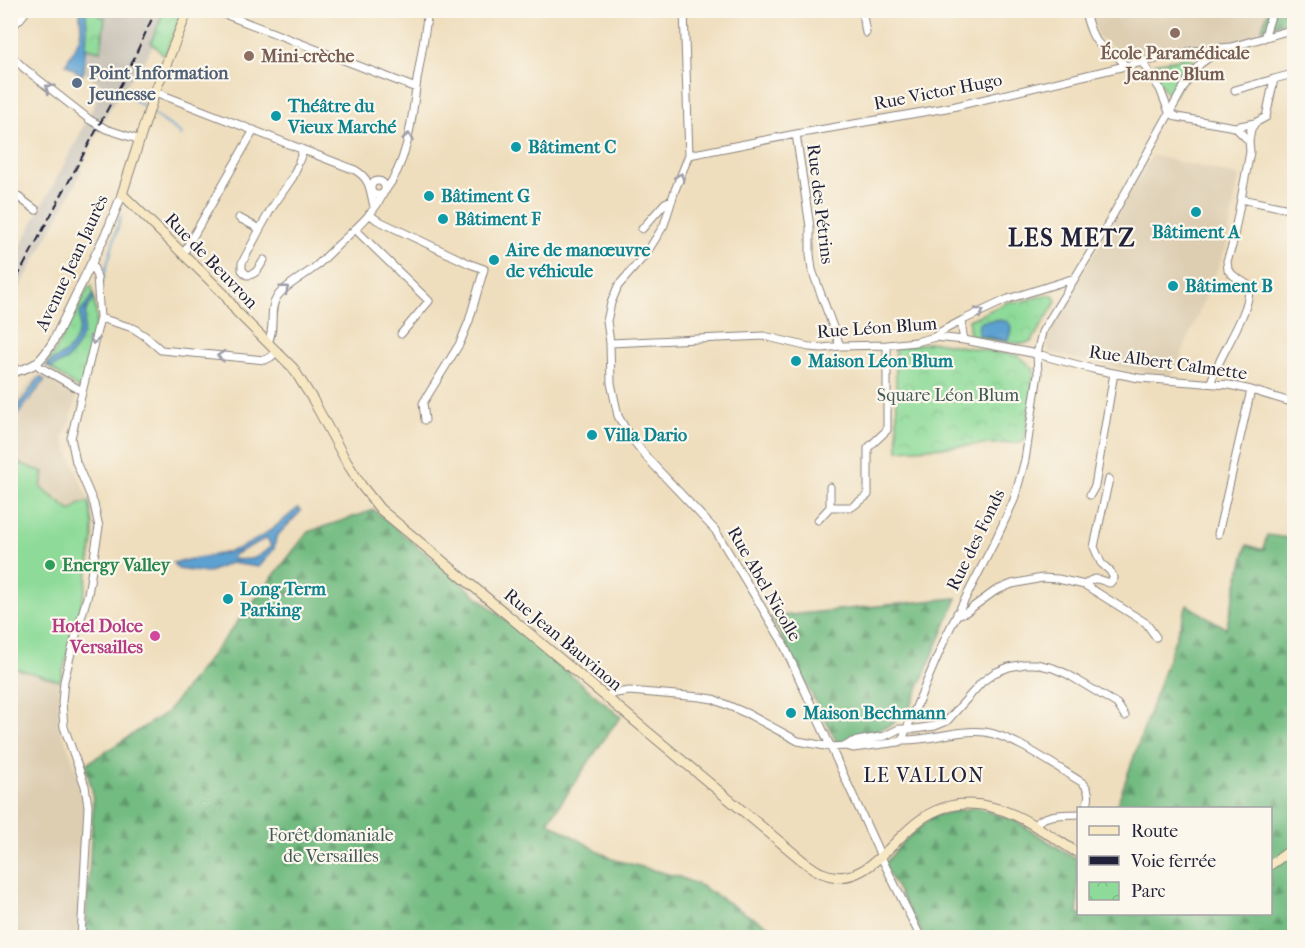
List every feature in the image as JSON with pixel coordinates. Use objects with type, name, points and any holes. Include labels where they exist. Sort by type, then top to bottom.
[{"type":"main road","name":"Avenue Jean Jaurès","points":[[122,194],[155,92],[188,10]]},
{"type":"main road","name":"Rue de Beuvron","points":[[122,194],[224,294],[236,311],[277,351]]},
{"type":"main road","name":"Rue Jean Bauvinon","points":[[277,351],[293,368],[346,461],[380,509],[794,853],[822,873],[840,877],[868,868],[920,820],[949,806],[967,804],[985,805],[1005,812],[1034,826],[1077,852]]},
{"type":"main road","points":[[1272,864],[1294,848]]},
{"type":"street","points":[[10,29],[27,10]]},
{"type":"street","points":[[214,10],[416,88]]},
{"type":"street","points":[[268,342],[272,336],[274,305],[277,296],[316,266],[355,229],[372,211],[395,176],[405,148],[415,99],[428,10]]},
{"type":"street","points":[[684,10],[689,155]]},
{"type":"street","points":[[862,10],[866,33]]},
{"type":"street","points":[[1084,10],[1098,44],[1118,56],[1125,66]]},
{"type":"street","points":[[1264,38],[1274,10]]},
{"type":"street","points":[[1221,49],[1294,28]]},
{"type":"street","name":"Rue Victor Hugo","points":[[689,155],[952,107],[1192,51],[1221,49]]},
{"type":"street","name":"Rue des Fonds","points":[[902,740],[957,613],[1008,515],[1017,489],[1027,450],[1038,374],[1037,354],[1042,332],[1119,203],[1190,76],[1200,64],[1221,49]]},
{"type":"street","points":[[1192,51],[1200,64]]},
{"type":"street","points":[[10,55],[90,120],[106,129],[140,140]]},
{"type":"street","points":[[1142,62],[1160,89],[1169,112],[1177,117],[1235,127],[1255,123],[1266,117],[1274,79]]},
{"type":"street","points":[[1235,90],[1293,74]]},
{"type":"street","points":[[155,92],[368,174],[384,185],[384,192]]},
{"type":"street","points":[[1211,383],[1249,293],[1248,285],[1228,270],[1227,261],[1233,246],[1250,152],[1251,129],[1255,123]]},
{"type":"street","points":[[1235,127],[1249,141]]},
{"type":"street","points":[[183,254],[254,130]]},
{"type":"street","name":"Rue des Pétrins","points":[[796,134],[810,227],[812,270],[840,346]]},
{"type":"street","points":[[264,260],[257,272],[252,275],[247,275],[242,270],[242,263],[271,209],[292,177],[303,150]]},
{"type":"street","name":"Rue Abel Nicolle","points":[[689,155],[664,225],[646,254],[618,286],[611,303],[607,321],[611,383],[618,416],[629,435],[648,459],[715,530],[782,642],[921,938]]},
{"type":"street","points":[[355,170],[364,176],[372,192],[380,195],[384,192]]},
{"type":"street","points":[[381,182],[375,183],[372,192],[372,211],[377,220],[484,269],[469,321],[460,342],[423,403],[425,420]]},
{"type":"street","points":[[10,191],[36,210]]},
{"type":"street","name":"Avenue Jean Jaurès","points":[[37,364],[53,342],[109,227],[122,194]]},
{"type":"street","points":[[1241,199],[1294,210]]},
{"type":"street","points":[[642,229],[665,203],[672,200]]},
{"type":"street","points":[[239,218],[260,230]]},
{"type":"street","points":[[355,229],[429,301],[401,334]]},
{"type":"street","points":[[81,938],[88,806],[85,786],[64,727],[62,702],[64,681],[88,594],[99,526],[94,504],[76,462],[70,438],[100,318],[97,277],[92,262]]},
{"type":"street","points":[[935,337],[963,320],[1008,299],[1074,278]]},
{"type":"street","points":[[1047,287],[1053,290],[1060,301]]},
{"type":"street","points":[[100,318],[133,328],[161,350],[266,360],[277,351]]},
{"type":"street","points":[[963,320],[964,340]]},
{"type":"street","name":"Rue Léon Blum","points":[[610,344],[764,336],[809,347],[823,348],[887,345],[916,342],[935,337],[964,340],[1037,354]]},
{"type":"street","points":[[830,507],[852,507],[868,495],[868,448],[887,430],[887,345]]},
{"type":"street","name":"Rue Albert Calmette","points":[[1037,354],[1114,373],[1154,379],[1211,383],[1251,390],[1294,403]]},
{"type":"street","points":[[10,373],[37,364],[82,391]]},
{"type":"street","points":[[1090,495],[1095,486],[1114,373]]},
{"type":"street","points":[[1218,534],[1251,390]]},
{"type":"street","points":[[1085,585],[1091,579],[1110,582],[1114,578],[1101,563],[1094,547],[1109,478]]},
{"type":"street","points":[[818,520],[830,507],[830,487]]},
{"type":"street","points":[[957,613],[966,612],[995,591],[1012,584],[1042,578],[1058,579],[1085,585],[1146,623],[1156,637]]},
{"type":"street","points":[[846,746],[852,742],[885,736],[899,729],[935,726],[946,721],[982,682],[994,673],[1025,664],[1053,668],[1067,674],[1117,704],[1125,716]]},
{"type":"street","points":[[606,697],[610,694],[629,691],[712,699],[748,714],[798,741],[831,747],[853,748],[952,733],[985,732],[1024,747],[1083,783],[1088,788],[1089,796],[1085,807]]},
{"type":"street","points":[[1034,826],[1038,821],[1046,818],[1077,814]]},
{"type":"shaded area","points":[[88,11],[171,11],[144,61],[104,119],[75,186],[11,304],[11,264],[103,86],[86,74]]},
{"type":"shaded area","name":"École Paramédicale Jeanne Blum","points":[[1089,11],[1268,11],[1262,29],[1241,41],[1134,56],[1123,54],[1098,37]]},
{"type":"shaded area","points":[[1152,155],[1239,176],[1226,248],[1173,375],[1126,370],[1049,352],[1045,337]]},
{"type":"shaded area","points":[[39,375],[72,390],[77,396],[72,418],[63,438],[89,501],[71,511],[11,468],[11,405],[34,377]]},
{"type":"shaded area","points":[[10,667],[60,681],[59,724],[79,776],[84,807],[78,937],[11,937]]},
{"type":"green space","points":[[86,11],[100,11],[99,17],[105,17],[101,51],[86,48]]},
{"type":"green space","points":[[164,11],[184,11],[164,56],[151,42]]},
{"type":"green space","points":[[1268,11],[1294,11],[1294,20],[1262,29]]},
{"type":"green space","points":[[1190,57],[1194,61],[1173,97],[1168,96],[1154,72],[1155,63]]},
{"type":"green space","points":[[89,286],[92,286],[97,318],[82,391],[46,365]]},
{"type":"green space","points":[[1049,294],[1055,298],[1056,302],[1032,341],[1023,344],[972,337],[969,334],[969,320],[1010,301],[1015,303]]},
{"type":"green space","name":"Square Léon Blum","points":[[935,342],[1019,356],[1034,369],[1032,397],[1024,442],[898,450],[895,348]]},
{"type":"green space","name":"Energy Valley","points":[[13,461],[44,472],[41,488],[71,511],[89,501],[93,540],[85,590],[60,681],[11,667],[10,468]]},
{"type":"green space","name":"Forêt domaniale de Versailles","points":[[374,510],[621,717],[548,822],[612,859],[679,877],[701,886],[751,917],[792,937],[85,937],[93,808],[92,789],[85,765],[167,712],[308,532]]},
{"type":"green space","points":[[1267,535],[1294,539],[1294,937],[924,937],[884,865],[902,843],[933,816],[976,807],[1016,821],[1077,859],[1077,915],[1272,915],[1272,807],[1116,807],[1187,605],[1226,628],[1247,545],[1263,550]]},
{"type":"green space","points":[[957,598],[910,708],[891,725],[838,744],[771,617]]},
{"type":"water","points":[[80,11],[86,11],[87,31],[82,75],[66,64],[80,36]]},
{"type":"water","points":[[93,295],[94,298],[86,310],[83,333],[78,345],[67,360],[51,368],[47,366],[72,346],[79,330],[80,313]]},
{"type":"water","points":[[994,320],[1007,322],[1011,326],[1006,341],[978,335],[979,323]]},
{"type":"water","points":[[40,377],[45,380],[11,423],[11,415]]},
{"type":"water","points":[[298,508],[301,511],[276,537],[274,549],[259,567],[230,563],[207,573],[178,569],[173,563],[238,549],[265,534]],"holes":[[[267,538],[271,546],[253,558],[233,559],[233,555]]]},
{"type":"waterway","points":[[123,93],[144,106]]},
{"type":"waterway","points":[[153,114],[182,134],[180,136]]},
{"type":"waterway","points":[[101,286],[121,216]]},
{"type":"railway","points":[[10,291],[127,73],[156,10]]},
{"type":"place","name":"École Paramédicale Jeanne Blum","points":[[1175,33]]},
{"type":"place","name":"Mini-crèche","points":[[249,56]]},
{"type":"place","name":"Point Information Jeunesse","points":[[77,83]]},
{"type":"place","name":"Théâtre du Vieux Marché","points":[[276,116]]},
{"type":"place","name":"Bâtiment C","points":[[516,147]]},
{"type":"place","name":"Bâtiment G","points":[[429,196]]},
{"type":"place","name":"Bâtiment A","points":[[1196,212]]},
{"type":"place","name":"Bâtiment F","points":[[443,219]]},
{"type":"place","name":"Aire de manœuvre de véhicule","points":[[494,260]]},
{"type":"place","name":"Bâtiment B","points":[[1173,286]]},
{"type":"place","name":"Maison Léon Blum","points":[[796,361]]},
{"type":"place","name":"Villa Dario","points":[[592,435]]},
{"type":"place","name":"Energy Valley","points":[[50,565]]},
{"type":"place","name":"Long Term Parking","points":[[228,599]]},
{"type":"place","name":"Hotel Dolce Versailles","points":[[155,636]]},
{"type":"place","name":"Maison Bechmann","points":[[791,713]]},
{"type":"district","name":"LES METZ","points":[[1072,238]]},
{"type":"district","name":"LE VALLON","points":[[924,775]]}]
